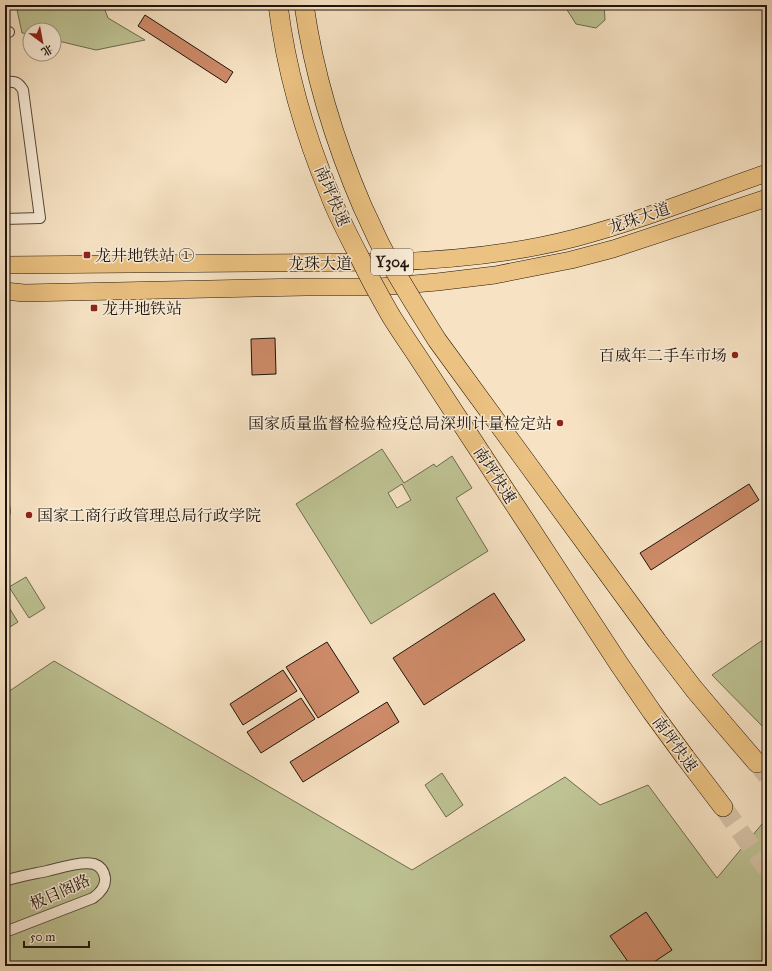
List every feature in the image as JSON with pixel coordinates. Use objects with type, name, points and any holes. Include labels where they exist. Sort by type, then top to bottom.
[{"type":"highway","name":"南坪快速","points":[[278,5],[290,71],[316,157],[336,208],[369,277],[391,316],[623,670],[652,712],[723,807]]},
{"type":"highway","name":"南坪快速","points":[[304,5],[314,60],[325,102],[340,149],[355,189],[379,242],[406,291],[437,340],[657,641],[694,690],[757,763]]},
{"type":"main road","name":"龙珠大道","points":[[5,265],[389,262],[428,261],[488,255],[558,242],[609,228],[767,173]]},
{"type":"main road","name":"龙珠大道","points":[[5,291],[24,293],[306,287],[379,287],[473,278],[571,260],[613,250],[767,198]]},
{"type":"street","points":[[5,82],[12,81],[19,84],[23,90],[40,218],[5,219]]},
{"type":"street","name":"极目阁路","points":[[5,881],[60,868],[86,864],[92,864],[100,868],[105,880],[101,891],[93,898],[5,932]]},
{"type":"green space","points":[[16,5],[103,5],[108,18],[145,40],[96,50],[62,42],[62,22],[22,22],[22,33]]},
{"type":"green space","points":[[564,5],[604,5],[605,20],[596,28],[576,24]]},
{"type":"green space","points":[[382,449],[404,483],[434,464],[436,467],[452,456],[472,488],[456,498],[488,551],[371,624],[296,504]],"holes":[[[402,484],[411,500],[397,508],[388,493]]]},
{"type":"green space","points":[[26,577],[45,608],[29,618],[9,587]]},
{"type":"green space","points":[[5,601],[18,622],[5,630]]},
{"type":"green space","points":[[767,637],[767,731],[712,675]]},
{"type":"green space","points":[[54,661],[412,870],[565,777],[600,805],[648,785],[717,878],[767,818],[767,966],[5,966],[5,694]]},
{"type":"green space","points":[[442,773],[463,805],[446,817],[425,785]]},
{"type":"water","points":[[5,496],[9,503],[10,513],[5,524]]},
{"type":"building","points":[[145,15],[233,72],[226,83],[138,26]]},
{"type":"building","points":[[275,338],[276,374],[252,375],[251,339]]},
{"type":"building","points":[[749,484],[759,500],[651,570],[640,553]]},
{"type":"building","points":[[494,593],[525,640],[424,705],[393,658]]},
{"type":"building","points":[[327,642],[359,692],[318,718],[286,667]]},
{"type":"building","points":[[283,670],[297,691],[243,725],[230,704]]},
{"type":"building","points":[[301,698],[315,719],[261,753],[247,732]]},
{"type":"building","points":[[387,702],[399,722],[303,782],[290,762]]},
{"type":"building","points":[[646,912],[672,950],[648,966],[631,966],[610,936]]},
{"type":"tunnel","points":[[757,763],[767,776]]},
{"type":"tunnel","points":[[723,807],[767,869]]},
{"type":"place","name":"龙井地铁站 ①","points":[[87,255]]},
{"type":"place","name":"龙井地铁站","points":[[94,308]]},
{"type":"place","name":"百威年二手车市场","points":[[735,355]]},
{"type":"place","name":"国家质量监督检验检疫总局深圳计量检定站","points":[[560,423]]},
{"type":"place","name":"国家工商行政管理总局行政学院","points":[[29,515]]}]
